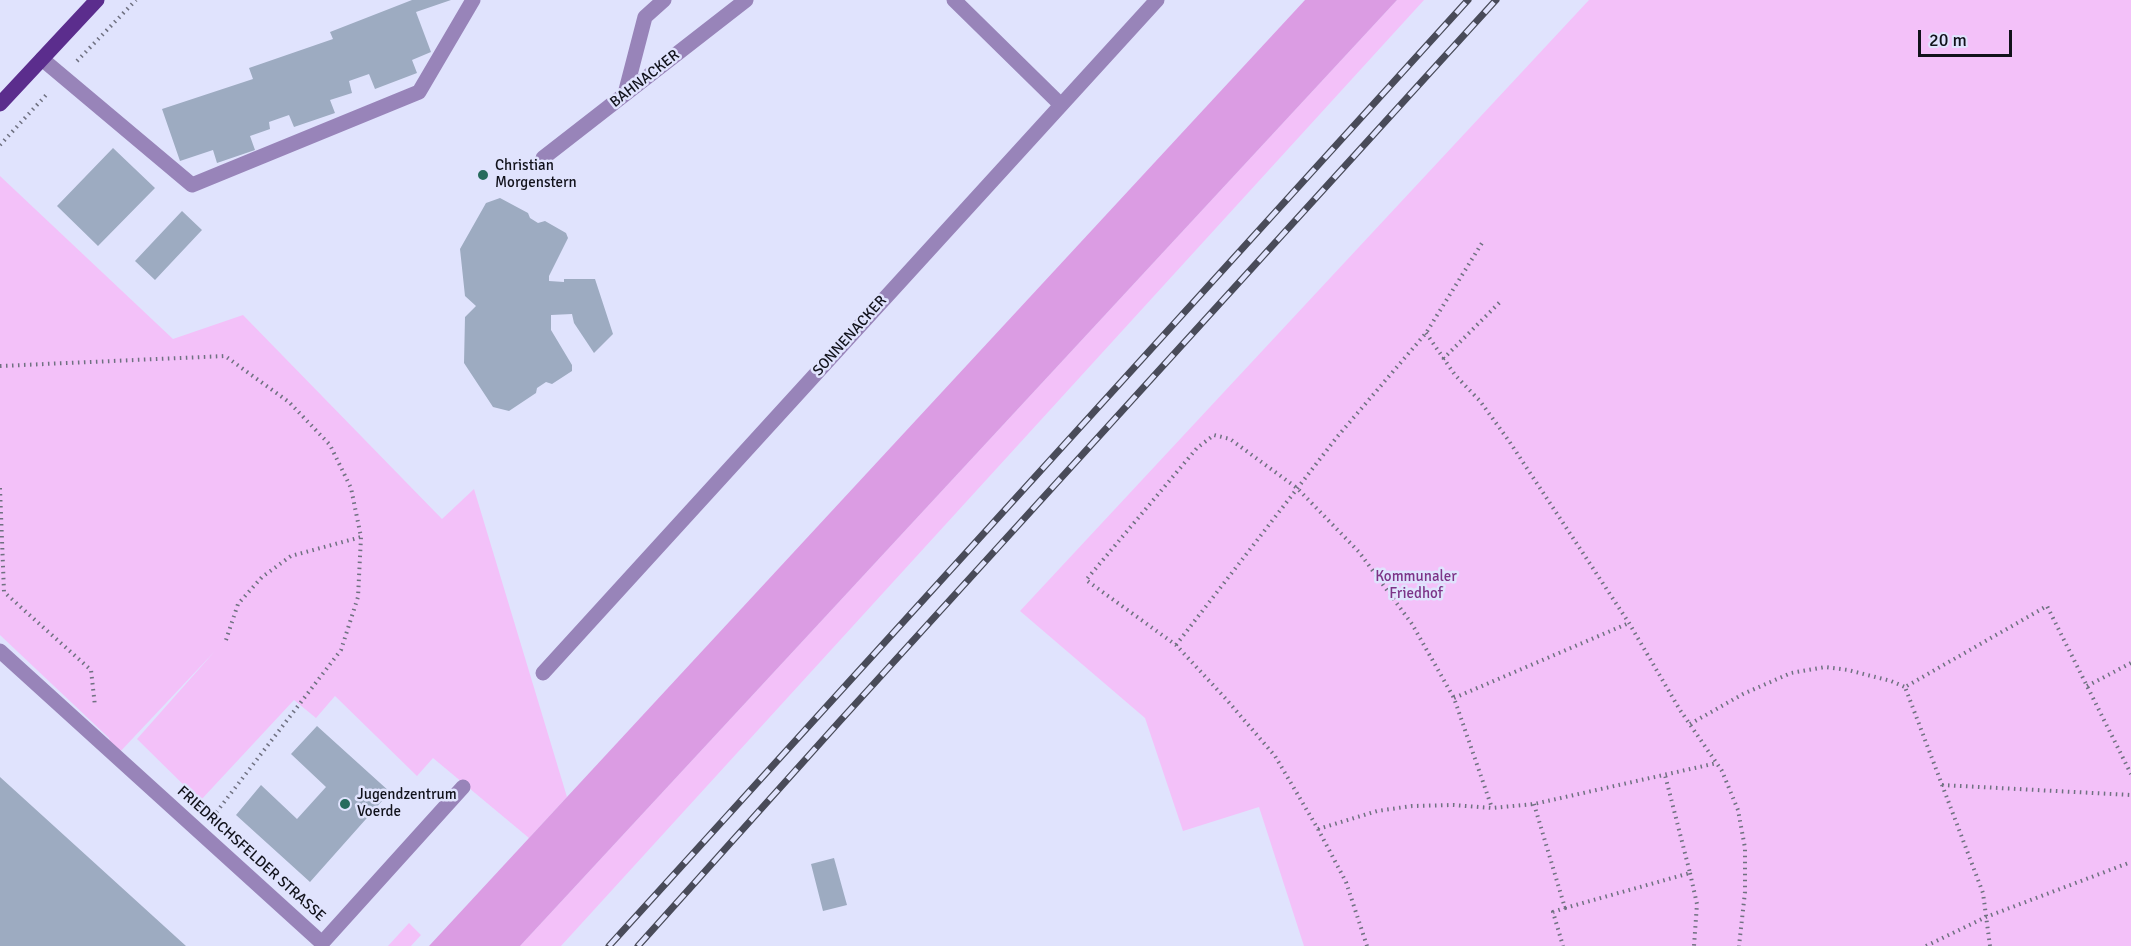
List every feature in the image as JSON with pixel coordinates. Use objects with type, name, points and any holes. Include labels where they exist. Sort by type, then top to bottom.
[{"type":"main road","points":[[0,104],[97,0]]},
{"type":"street","points":[[42,59],[192,185],[419,92],[473,0]]},
{"type":"street","points":[[625,94],[645,17],[664,0]]},
{"type":"street","name":"BAHNACKER","points":[[543,158],[746,0]]},
{"type":"street","points":[[954,0],[1061,105]]},
{"type":"street","name":"SONNENACKER","points":[[543,672],[1157,0]]},
{"type":"street","name":"FRIEDRICHSFELDER STRASSE","points":[[0,651],[322,943],[463,787]]},
{"type":"path","points":[[1176,645],[1337,437],[1426,333],[1482,243]]},
{"type":"path","points":[[1443,359],[1502,300]]},
{"type":"path","points":[[1426,333],[1455,375],[1480,401],[1509,441],[1629,622],[1690,724],[1722,771],[1737,810],[1745,848],[1745,892],[1739,946]]},
{"type":"path","points":[[0,366],[225,356],[288,402],[330,445],[351,488],[361,537],[358,597],[341,650],[200,834]]},
{"type":"path","points":[[1367,946],[1346,882],[1275,756],[1227,699],[1176,645],[1086,580],[1197,448],[1214,435],[1230,439],[1297,488],[1365,561],[1412,624],[1454,698],[1492,808]]},
{"type":"path","points":[[0,488],[4,592],[90,670],[100,742]]},
{"type":"path","points":[[226,640],[238,604],[262,577],[291,556],[361,537]]},
{"type":"path","points":[[1905,687],[2047,606],[2131,774]]},
{"type":"path","points":[[1454,698],[1629,622]]},
{"type":"path","points":[[2087,686],[2131,663]]},
{"type":"path","points":[[1690,724],[1743,694],[1791,673],[1825,667],[1891,681],[1905,687],[1983,893],[1990,946]]},
{"type":"path","points":[[1318,829],[1377,811],[1412,806],[1453,805],[1492,808],[1534,804],[1716,763]]},
{"type":"path","points":[[1665,775],[1697,904],[1694,946]]},
{"type":"path","points":[[1942,785],[2131,795]]},
{"type":"path","points":[[1534,804],[1565,908]]},
{"type":"path","points":[[1926,946],[1986,917],[2131,862]]},
{"type":"path","points":[[1563,946],[1552,912],[1690,873]]},
{"type":"green space","points":[[1397,0],[1424,0],[561,946],[520,946]]},
{"type":"green space","name":"Kommunaler Friedhof","points":[[1589,0],[2131,0],[2131,946],[1304,946],[1259,807],[1183,831],[1145,718],[1020,611]]},
{"type":"green space","points":[[0,176],[173,339],[243,315],[442,519],[474,489],[567,797],[529,838],[433,758],[417,776],[335,696],[316,718],[294,700],[200,801],[137,739],[215,651],[118,754],[110,747],[109,738],[0,635]]},
{"type":"green space","points":[[409,923],[421,935],[411,946],[388,946]]},
{"type":"shaded area","points":[[1305,0],[1397,0],[520,946],[429,946]]},
{"type":"building","points":[[412,0],[451,0],[416,12],[431,52],[412,60],[417,73],[375,89],[369,74],[349,81],[352,93],[330,100],[335,113],[294,127],[289,115],[269,122],[270,129],[250,136],[255,150],[217,163],[213,150],[180,161],[162,109],[253,79],[249,68],[333,39],[330,32]]},
{"type":"building","points":[[113,148],[155,188],[98,246],[57,206]]},
{"type":"building","points":[[500,198],[528,213],[530,218],[538,223],[545,221],[566,233],[568,238],[549,276],[549,281],[595,279],[613,334],[594,353],[574,323],[572,314],[551,315],[551,330],[572,365],[572,371],[552,384],[546,382],[537,388],[536,393],[509,411],[493,407],[464,363],[465,317],[476,306],[465,296],[460,249],[486,203]]},
{"type":"building","points":[[182,211],[202,230],[155,280],[135,261]]},
{"type":"building","name":"Jugendzentrum Voerde","points":[[317,726],[390,792],[310,882],[236,815],[261,785],[297,819],[326,787],[291,754]]},
{"type":"building","points":[[0,777],[186,946],[0,946]]},
{"type":"building","points":[[834,858],[847,905],[823,911],[811,864]]},
{"type":"railway","points":[[609,946],[1468,0]]},
{"type":"railway","points":[[638,946],[1496,0]]},
{"type":"place","name":"Christian Morgenstern","points":[[483,175]]},
{"type":"place","name":"Jugendzentrum Voerde","points":[[345,804]]}]
